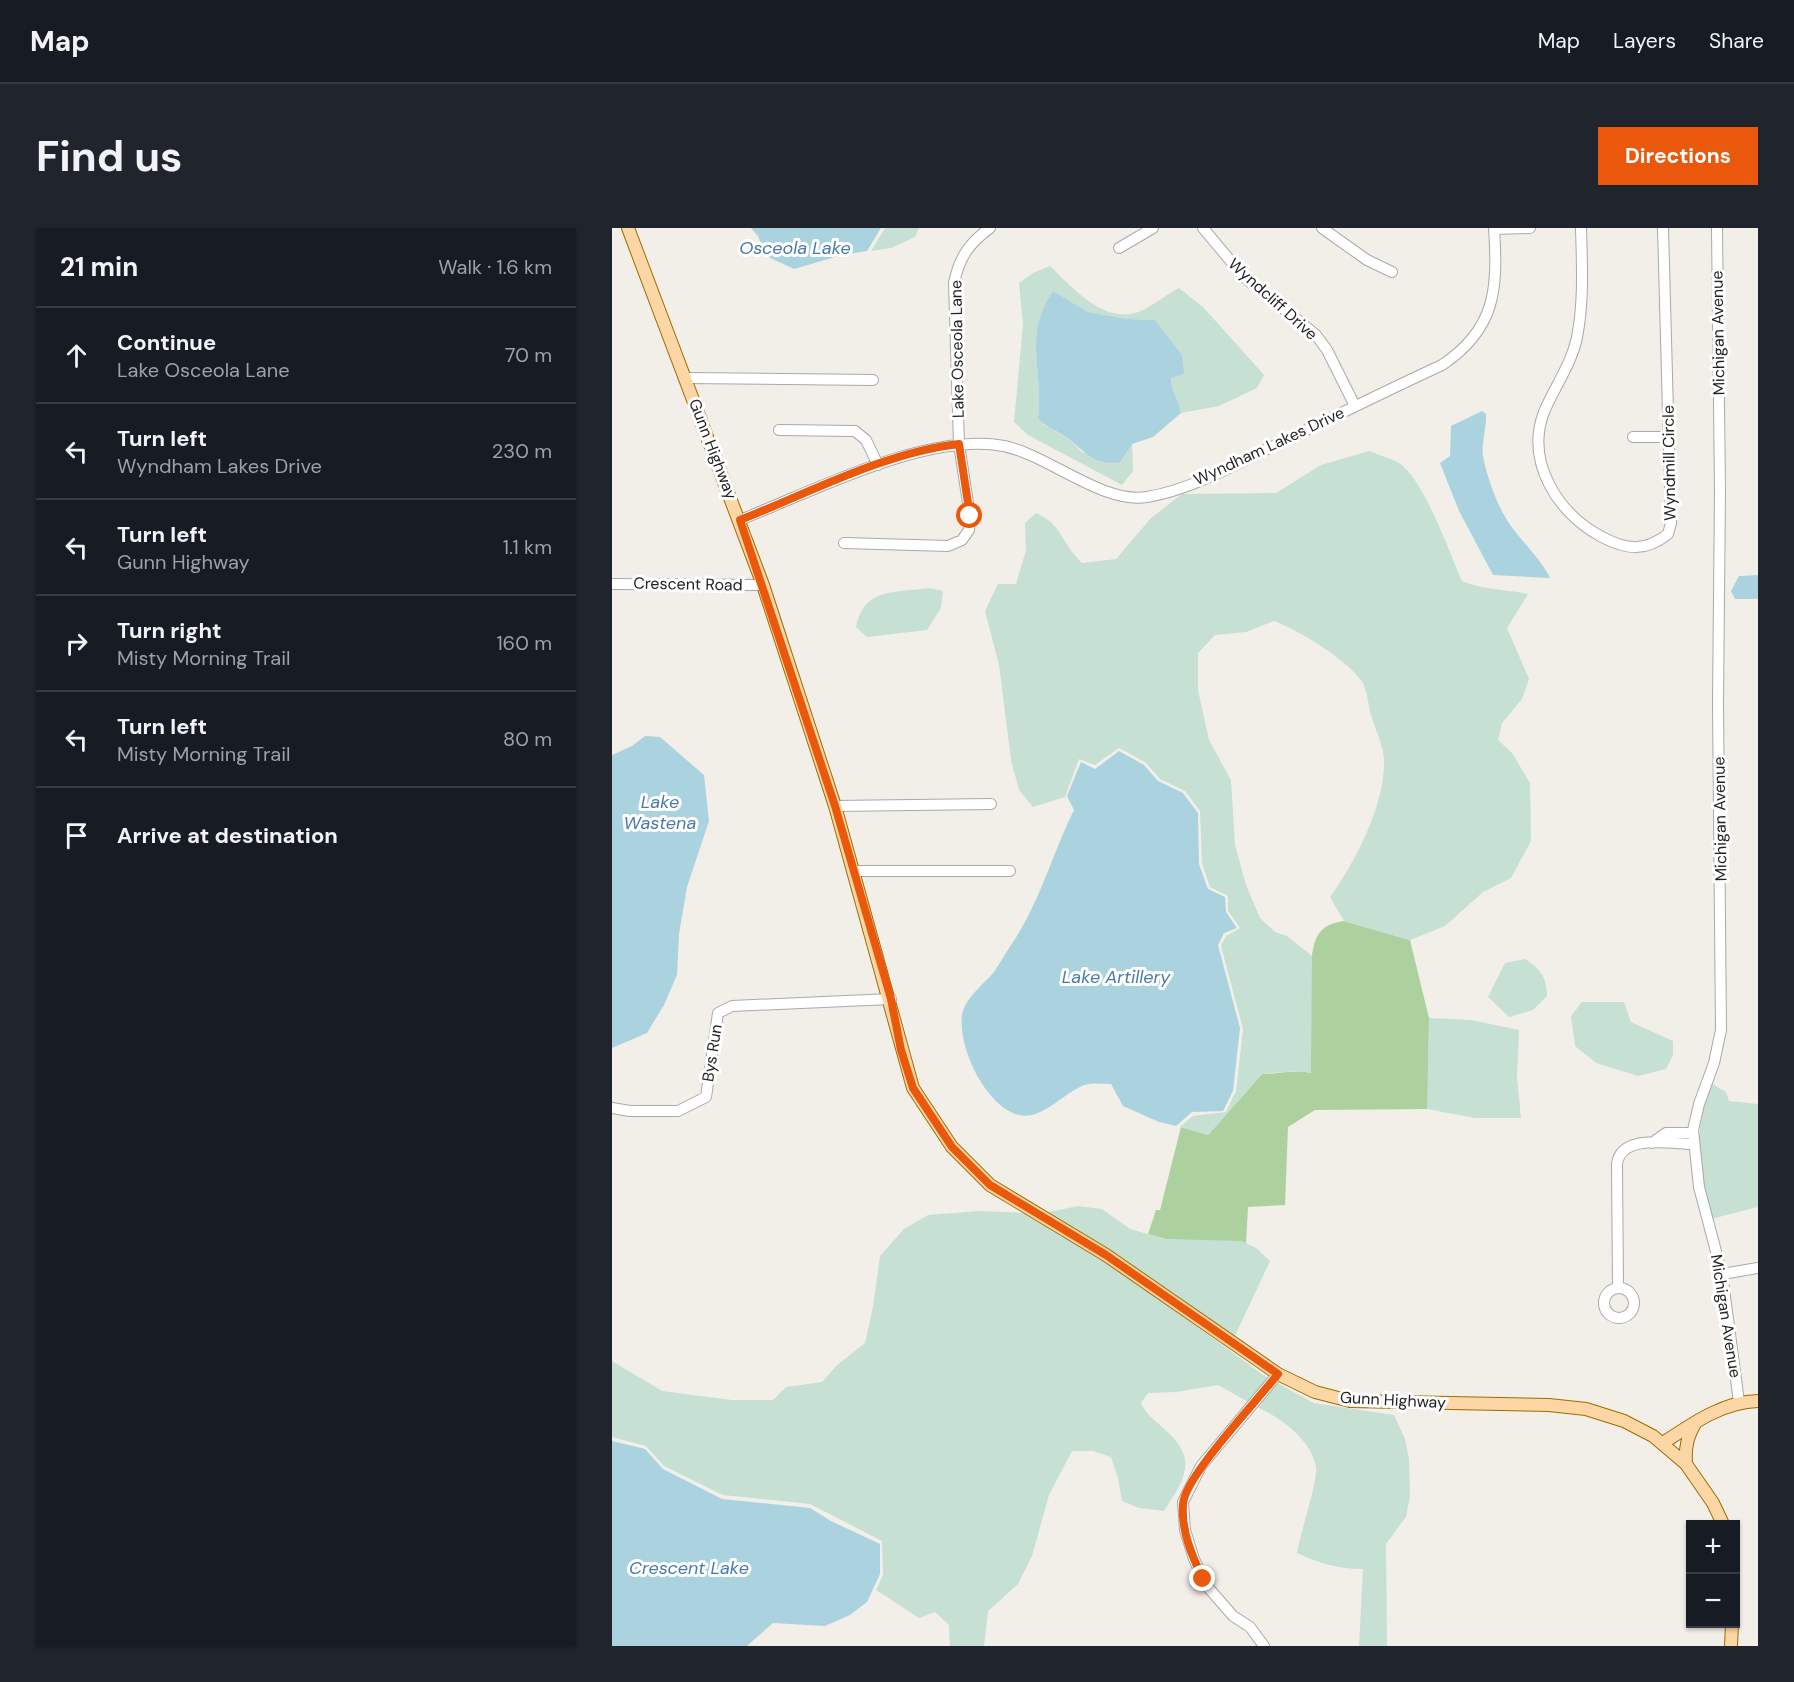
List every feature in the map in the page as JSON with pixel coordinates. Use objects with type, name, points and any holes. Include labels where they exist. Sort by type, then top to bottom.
[{"type":"main road","name":"Gunn Highway","points":[[628,228],[763,585],[835,806],[891,999],[901,1050],[913,1088],[952,1147],[990,1185],[1106,1255],[1278,1374],[1316,1392],[1350,1401],[1549,1404],[1586,1409],[1624,1421],[1663,1443],[1686,1464],[1713,1503],[1721,1520]]},
{"type":"main road","points":[[1663,1443],[1696,1421],[1739,1402],[1758,1401]]},
{"type":"main road","points":[[1686,1464],[1688,1436],[1696,1421]]},
{"type":"main road","points":[[1731,1646],[1732,1628]]},
{"type":"street","name":"Lake Osceola Lane","points":[[844,543],[948,546],[962,540],[969,530],[970,516],[959,444],[954,284],[958,266],[965,251],[990,228]]},
{"type":"street","points":[[1119,248],[1153,228]]},
{"type":"street","name":"Wyndcliff Drive","points":[[1203,228],[1245,277],[1316,335],[1327,350],[1355,406]]},
{"type":"street","points":[[1322,228],[1367,260],[1392,272]]},
{"type":"street","points":[[1494,228],[1530,228]]},
{"type":"street","name":"Wyndham Lakes Drive","points":[[740,520],[878,465],[930,447],[959,444],[981,443],[1005,446],[1035,455],[1100,489],[1135,498],[1149,496],[1209,477],[1442,365],[1471,341],[1491,307],[1497,266],[1494,228]]},
{"type":"street","name":"Wyndmill Circle","points":[[1581,228],[1582,271],[1577,339],[1543,415],[1538,448],[1544,472],[1570,516],[1618,545],[1648,548],[1668,534],[1671,523],[1663,228]]},
{"type":"street","name":"Michigan Avenue","points":[[1717,228],[1721,1019],[1714,1063],[1699,1104],[1693,1139],[1699,1187],[1722,1274],[1739,1402]]},
{"type":"street","points":[[685,378],[873,380]]},
{"type":"street","points":[[779,430],[855,431],[866,440],[878,465]]},
{"type":"street","points":[[1633,437],[1670,436]]},
{"type":"street","name":"Crescent Road","points":[[612,584],[763,585]]},
{"type":"street","points":[[835,806],[992,804]]},
{"type":"street","points":[[853,871],[1010,871]]},
{"type":"street","name":"Bys Run","points":[[612,1108],[630,1111],[678,1111],[705,1097],[718,1013],[732,1006],[891,999]]},
{"type":"street","points":[[1618,1288],[1618,1157],[1630,1144],[1693,1139]]},
{"type":"street","points":[[1722,1274],[1758,1268]]},
{"type":"street","points":[[1264,1646],[1250,1627],[1233,1616],[1206,1585],[1194,1559],[1185,1530],[1183,1502],[1201,1466],[1278,1374]]},
{"type":"green space","points":[[885,228],[919,228],[915,237],[891,248],[871,251]]},
{"type":"green space","points":[[1050,266],[1078,293],[1113,313],[1138,312],[1179,288],[1204,308],[1264,375],[1257,388],[1219,406],[1181,413],[1171,378],[1183,374],[1155,320],[1127,319],[1088,312],[1053,291],[1038,323],[1036,338],[1039,384],[1038,418],[1044,425],[1066,437],[1083,453],[1132,444],[1133,471],[1122,485],[1028,435],[1014,422],[1023,324],[1019,283],[1033,273]]},
{"type":"green space","points":[[1369,451],[1399,463],[1418,484],[1462,581],[1486,588],[1528,594],[1507,628],[1529,679],[1522,699],[1502,723],[1498,740],[1512,753],[1530,783],[1531,841],[1511,878],[1483,892],[1445,926],[1410,940],[1344,921],[1330,897],[1359,850],[1367,832],[1380,794],[1383,776],[1382,748],[1363,683],[1353,671],[1332,654],[1296,631],[1274,621],[1246,632],[1215,635],[1198,653],[1198,690],[1209,740],[1231,780],[1235,845],[1246,885],[1260,918],[1275,932],[1287,936],[1312,956],[1311,1073],[1293,1071],[1262,1074],[1208,1135],[1180,1127],[1193,1116],[1226,1112],[1236,1091],[1243,1029],[1221,946],[1226,936],[1240,928],[1228,911],[1228,896],[1210,887],[1202,864],[1200,811],[1185,791],[1160,779],[1145,762],[1119,748],[1095,765],[1079,759],[1065,797],[1033,807],[1019,790],[1011,760],[999,665],[985,611],[998,584],[1016,584],[1026,550],[1025,523],[1036,513],[1052,523],[1082,563],[1116,559],[1151,518],[1182,494],[1276,493],[1321,465]]},
{"type":"green space","points":[[929,588],[943,591],[941,608],[927,630],[867,637],[856,627],[860,614],[874,598],[893,592]]},
{"type":"green space","points":[[1344,921],[1410,940],[1429,1018],[1428,1109],[1315,1110],[1288,1127],[1285,1205],[1248,1207],[1246,1243],[1166,1239],[1148,1234],[1156,1210],[1160,1210],[1181,1127],[1208,1135],[1262,1074],[1311,1073],[1309,1003],[1313,948],[1317,937],[1325,927]]},
{"type":"green space","points":[[1525,959],[1542,974],[1547,996],[1533,1010],[1509,1017],[1488,997],[1505,963]]},
{"type":"green space","points":[[1582,1002],[1624,1002],[1631,1022],[1673,1041],[1673,1055],[1666,1069],[1638,1076],[1596,1063],[1575,1046],[1571,1016]]},
{"type":"green space","points":[[1429,1018],[1471,1020],[1519,1030],[1517,1077],[1521,1118],[1475,1118],[1427,1109]]},
{"type":"green space","points":[[1711,1083],[1726,1092],[1729,1101],[1758,1104],[1758,1207],[1711,1219],[1700,1166],[1699,1135]]},
{"type":"green space","points":[[1078,1206],[1102,1209],[1130,1229],[1165,1239],[1242,1241],[1256,1248],[1270,1261],[1233,1340],[1044,1213]]},
{"type":"green space","points":[[980,1211],[1028,1213],[1104,1258],[1270,1380],[1250,1403],[1218,1385],[1176,1392],[1148,1393],[1141,1403],[1143,1407],[1174,1438],[1185,1458],[1183,1478],[1164,1511],[1139,1508],[1122,1501],[1111,1457],[1093,1451],[1072,1451],[1049,1495],[1032,1556],[1018,1584],[988,1611],[984,1646],[950,1646],[949,1625],[935,1612],[919,1618],[876,1590],[883,1575],[882,1541],[810,1504],[723,1495],[664,1466],[646,1446],[612,1437],[612,1361],[662,1391],[732,1400],[773,1400],[786,1387],[822,1382],[837,1365],[865,1343],[880,1256],[904,1229],[928,1215]]},
{"type":"green space","points":[[1277,1383],[1314,1403],[1394,1415],[1405,1439],[1409,1459],[1410,1496],[1406,1517],[1386,1544],[1387,1646],[1359,1646],[1363,1569],[1328,1565],[1297,1553],[1316,1467],[1308,1447],[1294,1431],[1276,1417],[1257,1407]]},
{"type":"water","name":"Osceola Lake","points":[[751,228],[881,228],[867,251],[842,255],[794,269],[766,256],[758,236]]},
{"type":"water","points":[[1053,291],[1088,312],[1127,319],[1155,320],[1182,355],[1184,374],[1171,378],[1181,413],[1153,437],[1132,444],[1120,462],[1096,460],[1038,418],[1039,384],[1036,338],[1038,323]]},
{"type":"water","points":[[1482,411],[1486,414],[1483,456],[1494,492],[1511,526],[1550,578],[1493,575],[1459,511],[1440,463],[1450,456],[1451,426]]},
{"type":"water","points":[[1758,575],[1758,599],[1735,599],[1731,591],[1739,576]]},
{"type":"water","name":"Lake Wastena","points":[[645,736],[660,737],[704,775],[709,821],[687,887],[679,934],[677,975],[664,1005],[647,1033],[612,1048],[612,755],[632,746]]},
{"type":"water","name":"Lake Artillery","points":[[1119,751],[1144,765],[1158,781],[1183,793],[1198,813],[1199,864],[1208,889],[1225,897],[1226,912],[1237,928],[1224,933],[1218,945],[1240,1028],[1233,1091],[1223,1111],[1192,1112],[1176,1126],[1159,1122],[1123,1106],[1111,1084],[1092,1084],[1081,1087],[1045,1110],[1025,1116],[1015,1114],[1004,1108],[984,1086],[975,1072],[964,1043],[962,1015],[964,1009],[975,992],[994,972],[1030,912],[1074,810],[1067,796],[1081,762],[1095,769]]},
{"type":"water","name":"Crescent Lake","points":[[612,1441],[645,1449],[663,1469],[722,1499],[810,1508],[831,1521],[880,1544],[880,1574],[867,1602],[850,1615],[825,1626],[773,1623],[747,1646],[612,1646]]},
{"type":"route","points":[[970,516],[959,444],[930,447],[878,465],[740,520],[835,806],[891,999],[901,1050],[913,1088],[952,1147],[990,1185],[1106,1255],[1278,1374],[1201,1466],[1183,1502],[1185,1530],[1203,1579]]}]
